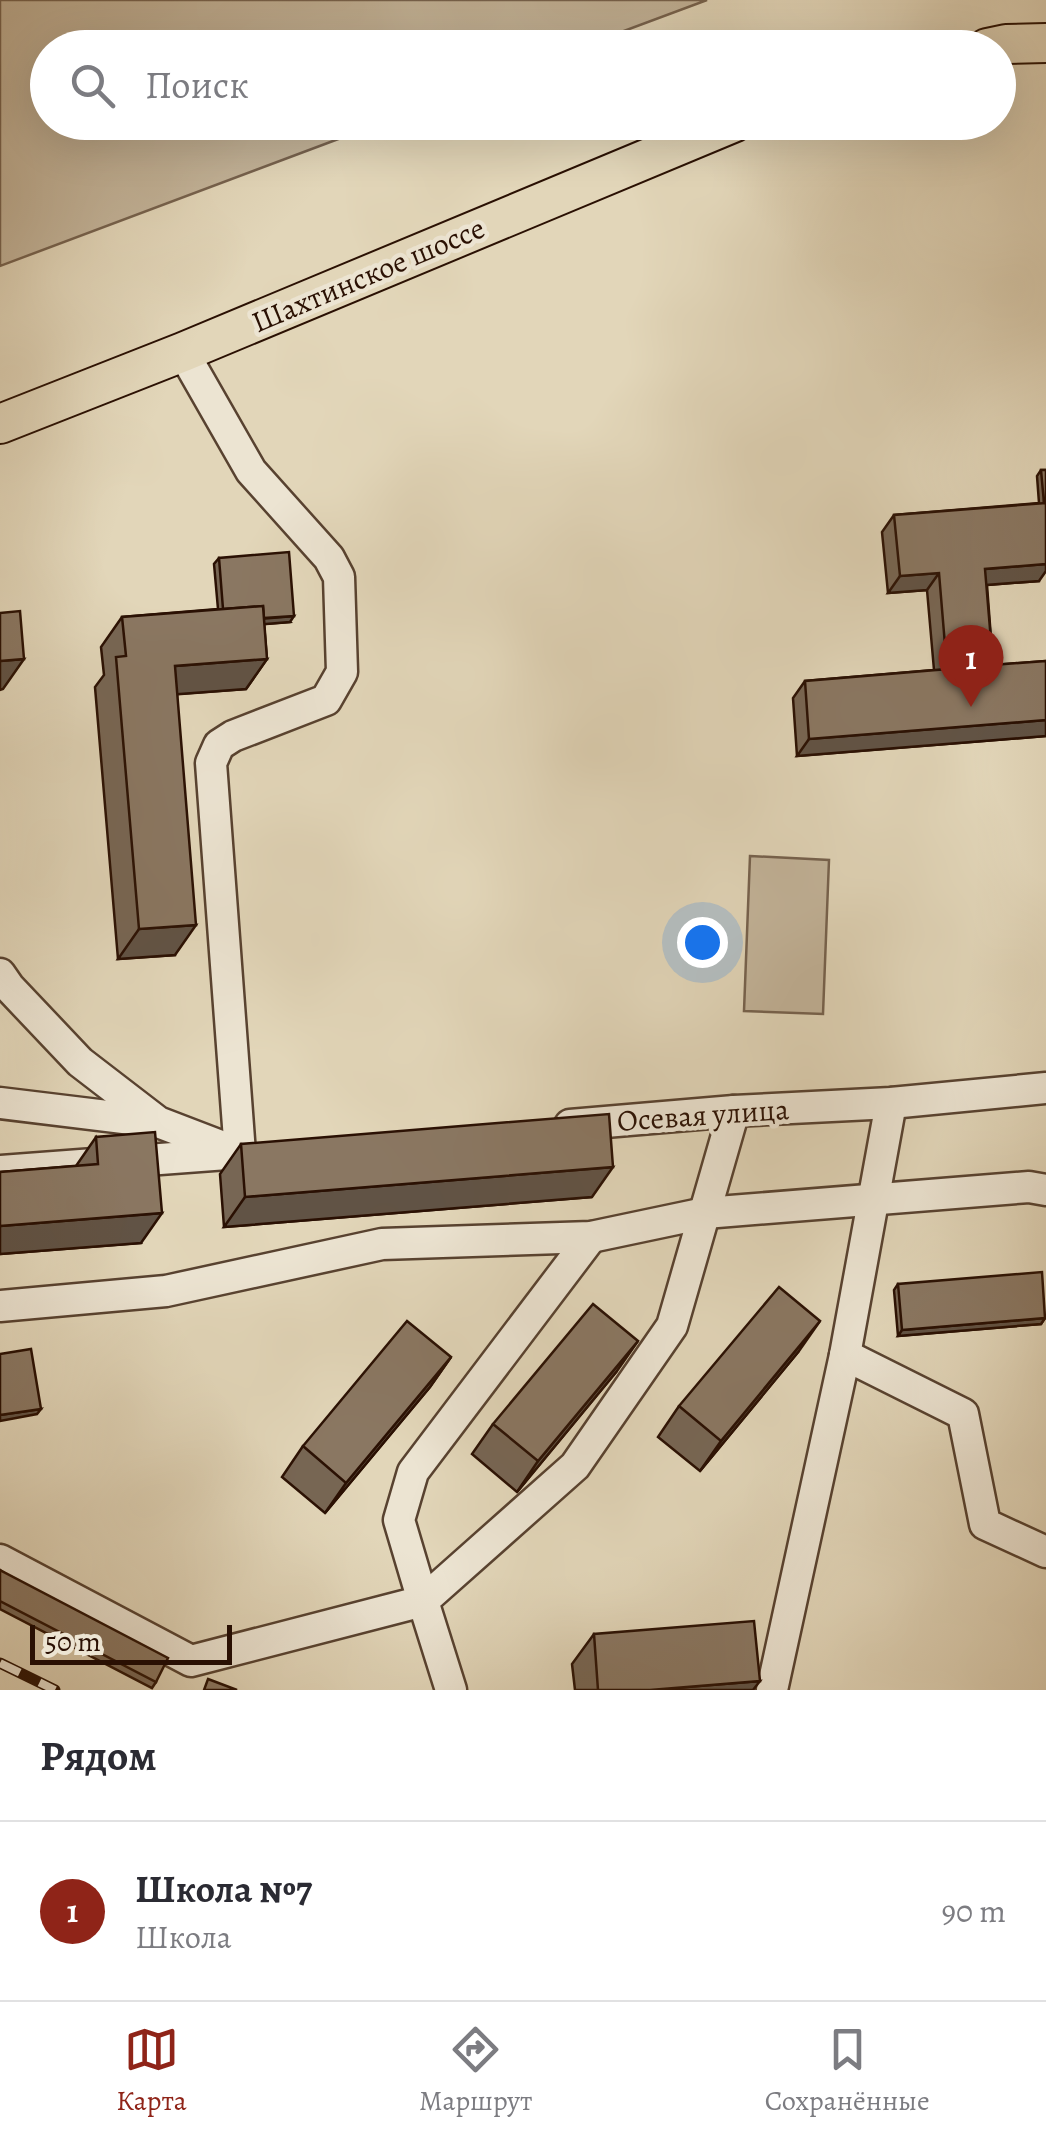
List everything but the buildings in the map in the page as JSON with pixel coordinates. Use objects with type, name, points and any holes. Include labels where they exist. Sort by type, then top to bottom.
[{"type":"main road","points":[[1016,44],[1046,43]]},
{"type":"main road","name":"Шахтинское шоссе","points":[[0,424],[184,352],[692,140]]},
{"type":"street","points":[[184,352],[250,471],[329,558],[339,577],[342,672],[326,700],[234,736],[219,745],[211,763],[250,1152]]},
{"type":"street","points":[[0,974],[80,1062],[158,1122]]},
{"type":"street","name":"Осевая улица","points":[[536,1128],[1046,1088]]},
{"type":"street","points":[[0,1103],[158,1122],[250,1152]]},
{"type":"street","points":[[772,1690],[844,1355],[890,1103]]},
{"type":"street","points":[[0,1560],[191,1661],[423,1601],[575,1466],[672,1326],[734,1111]]},
{"type":"street","points":[[0,1171],[250,1152]]},
{"type":"street","points":[[0,1306],[166,1291],[382,1244],[592,1237],[704,1213],[1029,1187],[1046,1190]]},
{"type":"street","points":[[451,1690],[399,1520],[414,1472],[592,1237]]},
{"type":"street","points":[[844,1355],[963,1414],[985,1524],[1046,1552]]},
{"type":"shaded area","points":[[0,0],[707,0],[627,30],[30,30],[30,140],[336,140],[0,266]]},
{"type":"shaded area","points":[[750,856],[829,860],[823,1014],[744,1011]]},
{"type":"railway","points":[[0,1663],[55,1690]]},
{"type":"place","name":"Школа №7","points":[[971,707]]}]
